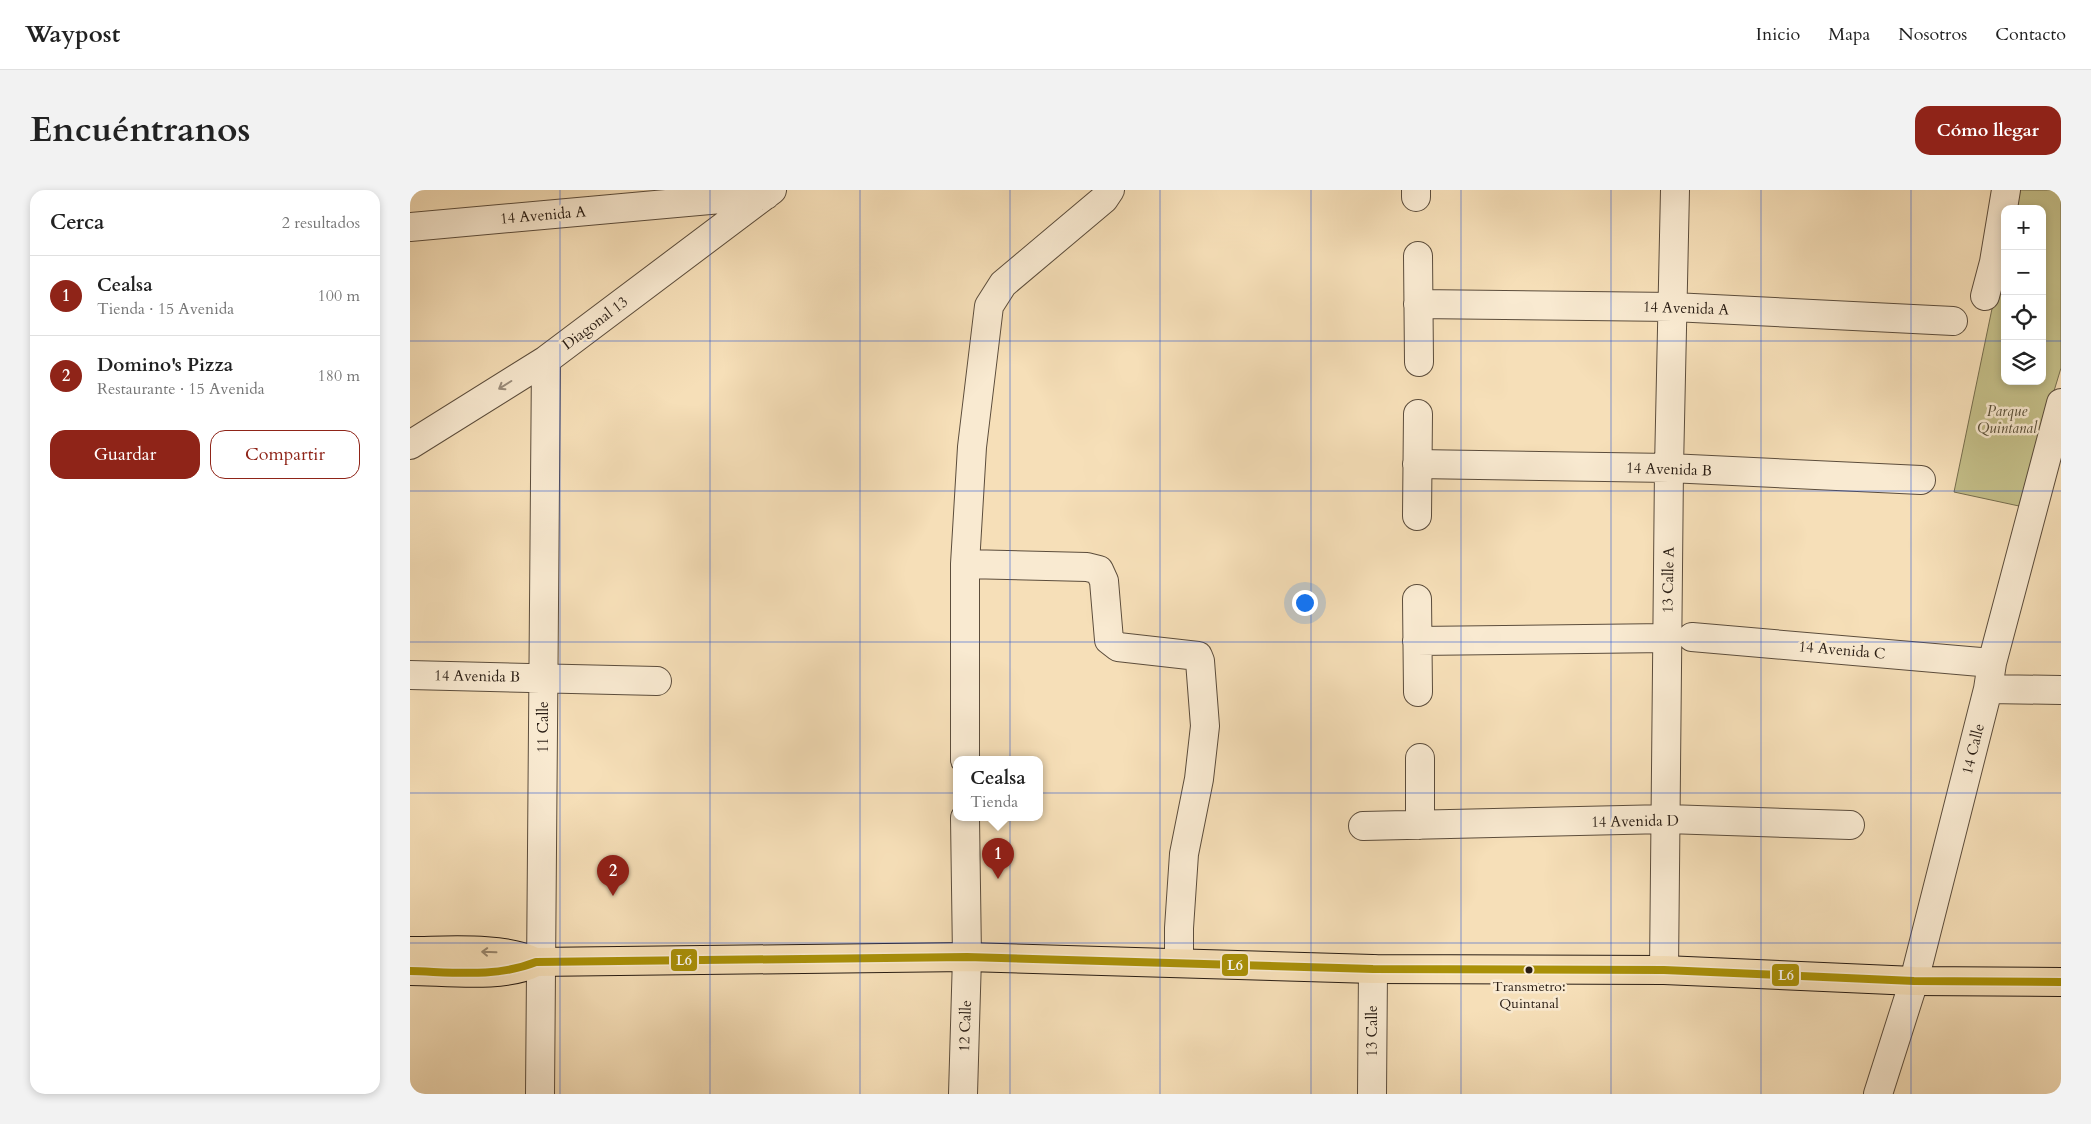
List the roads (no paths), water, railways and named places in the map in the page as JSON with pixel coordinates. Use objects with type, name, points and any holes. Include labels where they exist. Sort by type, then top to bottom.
[{"type":"main road","points":[[410,951],[496,952],[525,957],[539,963]]},
{"type":"main road","points":[[410,971],[497,972],[539,963],[967,957],[1373,969],[1664,970],[1914,981],[2061,982]]},
{"type":"street","points":[[965,756],[966,564],[972,447],[989,306],[1003,284],[1104,198],[1110,190]]},
{"type":"street","name":"13 Calle A","points":[[1664,970],[1666,819],[1679,637],[1669,468],[1675,190]]},
{"type":"street","points":[[1985,296],[1996,253],[2006,190]]},
{"type":"street","name":"14 Avenida A","points":[[410,227],[769,192]]},
{"type":"street","name":"Diagonal 13","points":[[410,445],[546,360],[769,192]]},
{"type":"street","points":[[1418,256],[1419,362]]},
{"type":"street","name":"14 Avenida A","points":[[1418,304],[1673,307],[1953,321]]},
{"type":"street","name":"11 Calle","points":[[540,1094],[539,963],[546,360]]},
{"type":"street","name":"14 Calle","points":[[1878,1094],[1914,981],[1988,689],[1992,663],[2057,441],[2061,403]]},
{"type":"street","points":[[1417,516],[1418,414]]},
{"type":"street","name":"14 Avenida B","points":[[1417,464],[1669,468],[1921,480]]},
{"type":"street","points":[[966,564],[1088,567],[1098,570],[1104,581],[1109,640],[1113,645],[1118,648],[1198,656],[1205,726],[1199,779],[1184,854],[1179,928],[1179,963]]},
{"type":"street","points":[[1417,599],[1418,692]]},
{"type":"street","name":"14 Avenida C","points":[[1417,641],[1679,637],[1992,663]]},
{"type":"street","name":"14 Avenida B","points":[[410,675],[657,681]]},
{"type":"street","points":[[1988,689],[2061,690]]},
{"type":"street","points":[[1420,758],[1420,825]]},
{"type":"street","name":"14 Avenida D","points":[[1363,826],[1666,819],[1850,825]]},
{"type":"street","name":"12 Calle","points":[[963,1094],[967,957],[965,821]]},
{"type":"street","name":"13 Calle","points":[[1372,1094],[1373,969]]},
{"type":"place","name":"Cealsa","points":[[998,879]]},
{"type":"place","name":"Domino's Pizza","points":[[613,896]]},
{"type":"place","name":"Transmetro: Quintanal","points":[[1529,970]]},
{"type":"park label","name":"Parque Quintanal","points":[[2007,420]]}]
